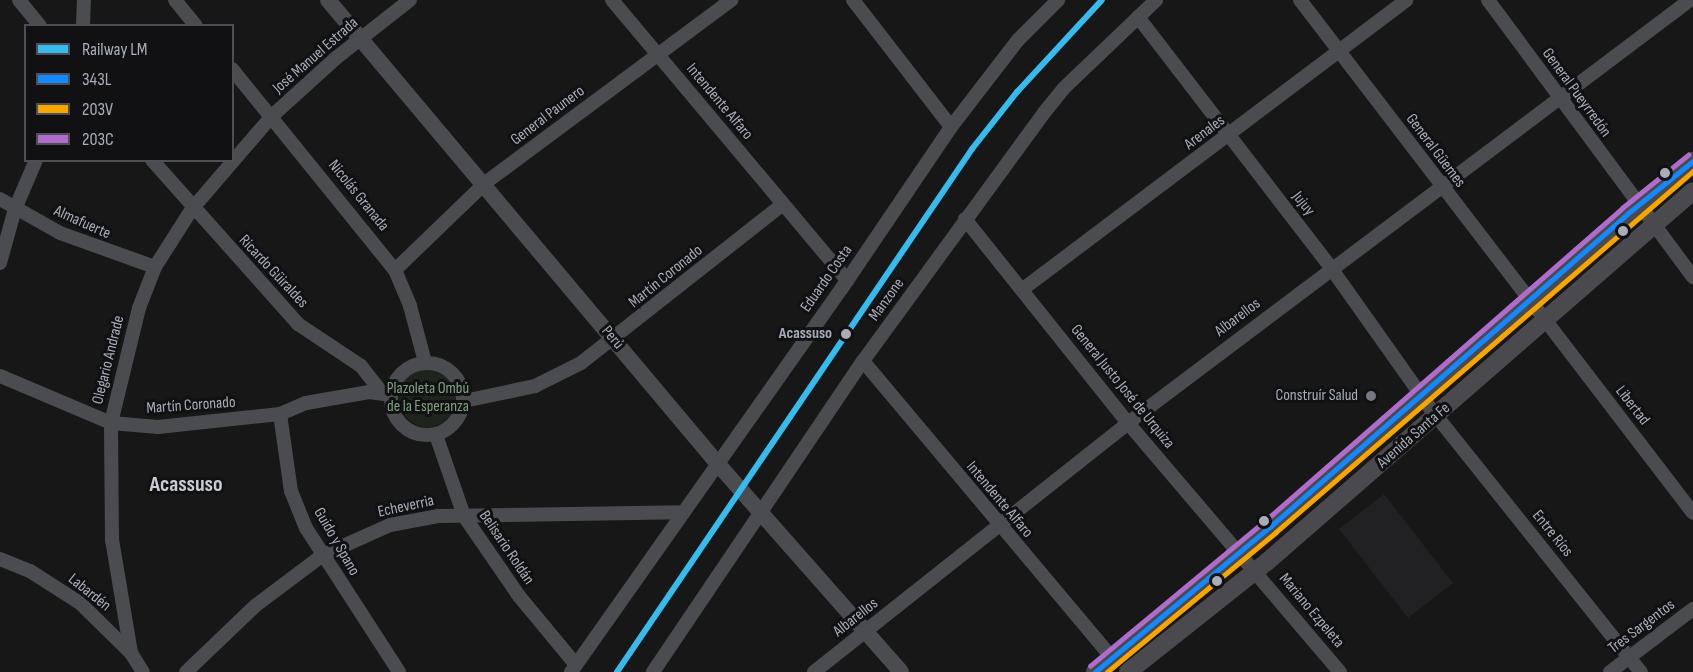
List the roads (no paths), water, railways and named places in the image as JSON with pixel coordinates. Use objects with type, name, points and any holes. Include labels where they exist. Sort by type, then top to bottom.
[{"type":"main road","name":"Avenida Santa Fe","points":[[1095,672],[1239,553],[1422,396],[1638,205],[1693,160]]},
{"type":"main road","name":"Avenida Santa Fe","points":[[1128,672],[1256,572],[1437,416],[1652,224],[1693,191]]},
{"type":"street","points":[[19,0],[38,24]]},
{"type":"street","points":[[83,24],[84,0]]},
{"type":"street","points":[[175,0],[194,24]]},
{"type":"street","name":"Perú","points":[[328,0],[485,183],[717,463],[868,631],[901,672]]},
{"type":"street","name":"José Manuel Estrada","points":[[272,116],[410,0]]},
{"type":"street","name":"Intendente Alfaro","points":[[612,0],[847,280]]},
{"type":"street","name":"General Paunero","points":[[395,270],[485,183],[730,0]]},
{"type":"street","points":[[853,0],[951,127]]},
{"type":"street","name":"Eduardo Costa","points":[[573,668],[847,280],[951,127],[1018,40],[1058,0]]},
{"type":"street","name":"Manzone","points":[[653,672],[759,511],[863,361],[1063,88],[1156,0]]},
{"type":"street","name":"General Güemes","points":[[1300,0],[1545,320]]},
{"type":"street","name":"Arenales","points":[[1023,289],[1406,0]]},
{"type":"street","name":"General Pueyrredón","points":[[1488,0],[1693,277]]},
{"type":"street","name":"Albarellos","points":[[814,672],[1128,423],[1331,268],[1440,185],[1562,99],[1688,5]]},
{"type":"street","name":"Jujuy","points":[[1138,17],[1331,268],[1437,416]]},
{"type":"street","name":"Nicolás Granada","points":[[234,71],[395,270],[410,306],[425,362]]},
{"type":"street","name":"Olegario Andrade","points":[[234,160],[272,116]]},
{"type":"street","points":[[0,263],[15,209],[35,162]]},
{"type":"street","name":"Ricardo Güiraldes","points":[[154,162],[192,209],[298,324],[361,366],[386,394]]},
{"type":"street","name":"Olegario Andrade","points":[[131,653],[112,540],[111,423],[139,308],[155,267],[192,209],[232,162]]},
{"type":"street","name":"Almafuerte","points":[[0,200],[98,248],[155,267]]},
{"type":"street","name":"Martín Coronado","points":[[464,401],[505,395],[560,376],[614,340],[783,204]]},
{"type":"street","name":"General Justo José de Urquiza","points":[[965,219],[1128,423],[1256,572]]},
{"type":"street","name":"Libertad","points":[[1545,320],[1693,513]]},
{"type":"street","name":"Intendente Alfaro","points":[[863,361],[1112,658]]},
{"type":"street","points":[[425,362],[437,363],[457,377],[464,401],[456,423],[436,435],[425,436],[404,427],[392,409],[386,394],[402,372],[425,362]]},
{"type":"street","name":"Martín Coronado","points":[[0,376],[111,423],[158,427],[280,414],[306,403],[386,394]]},
{"type":"street","name":"Guido y Spano","points":[[280,414],[291,490],[306,528],[399,672]]},
{"type":"street","name":"Entre Ríos","points":[[1437,416],[1641,672]]},
{"type":"street","name":"Belisario Roldán","points":[[436,435],[465,516],[519,596],[573,668]]},
{"type":"street","name":"Echeverria","points":[[186,672],[255,606],[323,555],[390,525],[439,516],[682,513]]},
{"type":"street","name":"Labardén","points":[[0,559],[30,571],[80,603],[131,653],[143,672]]},
{"type":"street","name":"Mariano Ezpeleta","points":[[1256,572],[1340,672]]},
{"type":"street","name":"Tres Sargentos","points":[[1610,672],[1693,609]]},
{"type":"rail line","name":"LM","points":[[617,672],[972,149],[1017,92],[1102,0]]},
{"type":"place","name":"Acassuso","points":[[846,334]]},
{"type":"place","name":"Construír Salud","points":[[1371,396]]},
{"type":"district","name":"Acassuso","points":[[186,485]]},
{"type":"park label","name":"Plazoleta Ombú de la Esperanza","points":[[428,398]]}]
